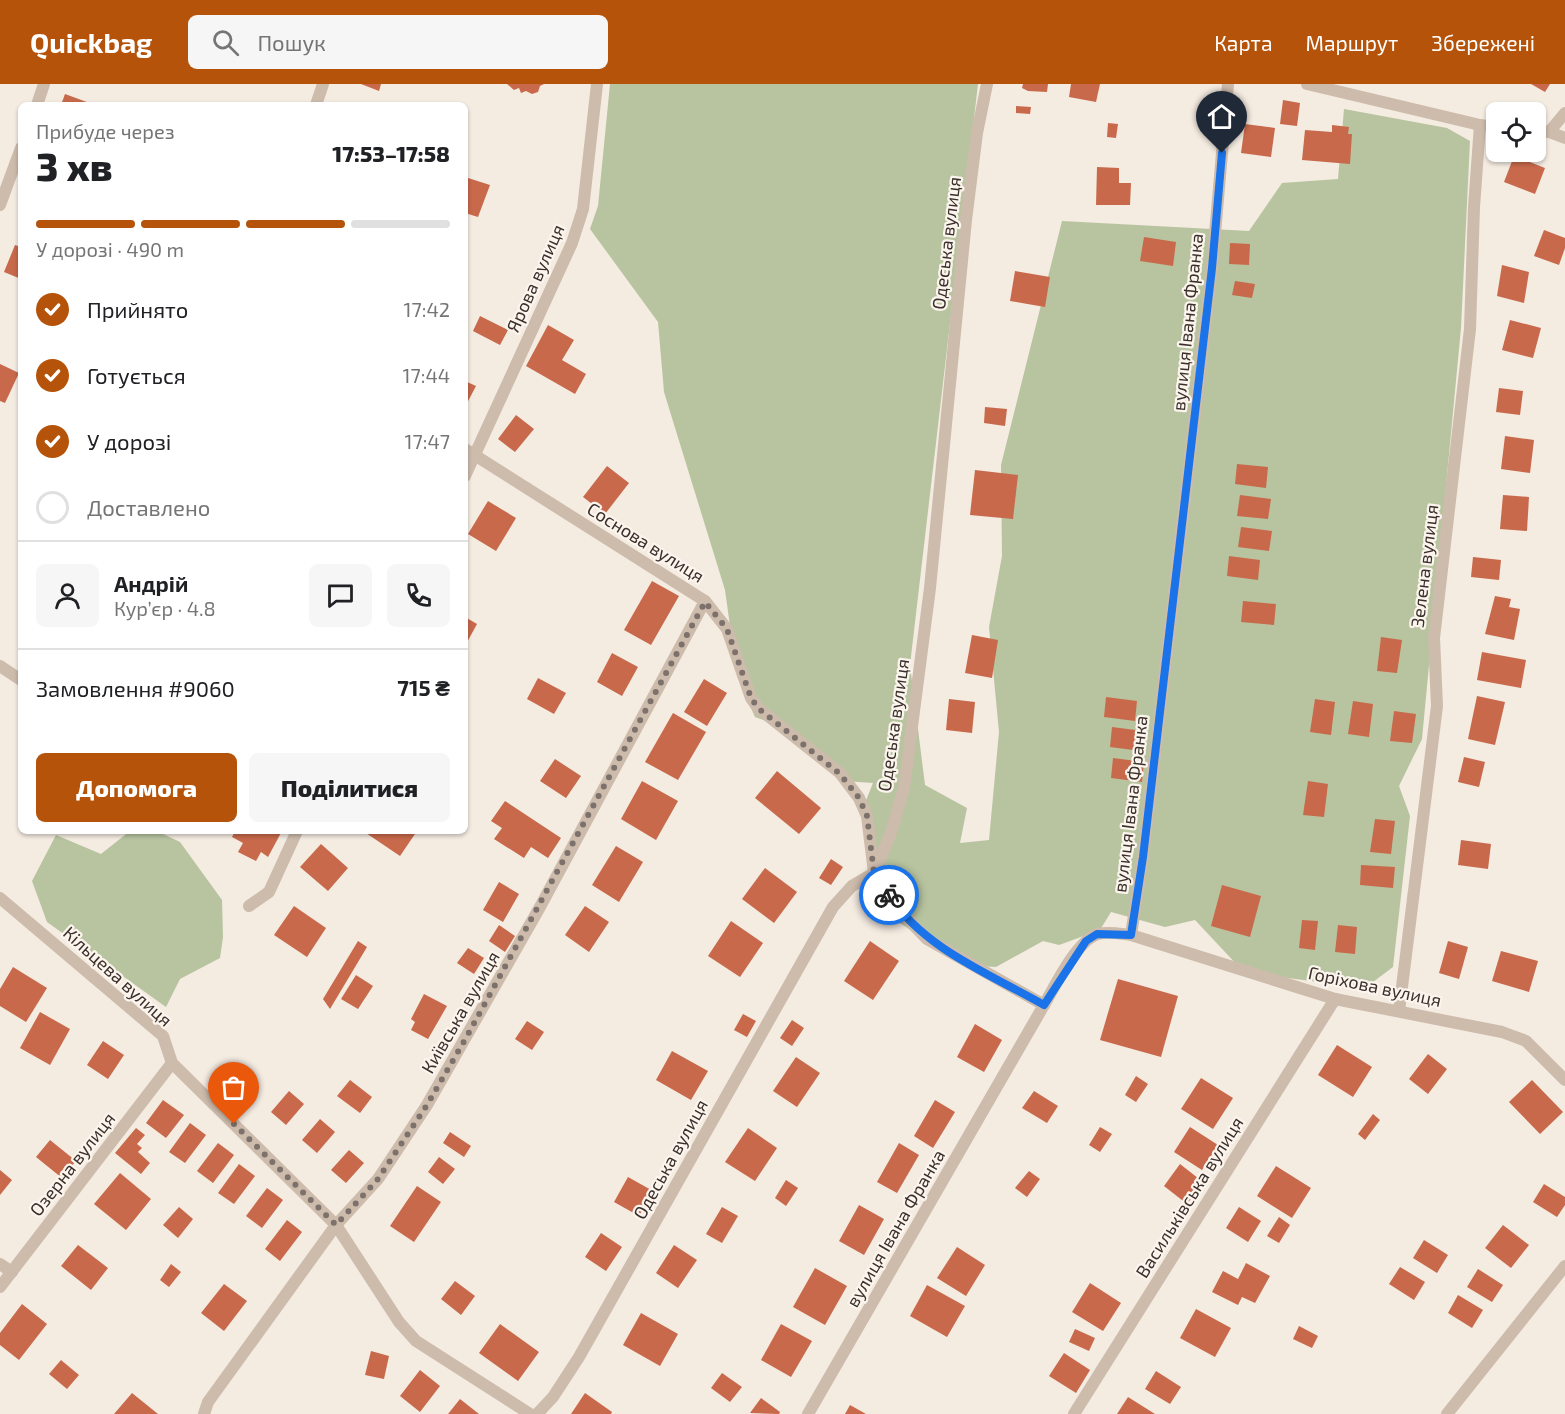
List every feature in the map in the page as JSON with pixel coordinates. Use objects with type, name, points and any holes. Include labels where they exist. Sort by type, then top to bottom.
[{"type":"street","points":[[38,102],[44,84]]},
{"type":"street","points":[[317,102],[323,84]]},
{"type":"street","name":"Ярова вулиця","points":[[470,452],[572,243],[583,209],[597,84]]},
{"type":"street","name":"Одеська вулиця","points":[[537,1414],[553,1396],[579,1357],[833,907],[852,886],[874,873],[891,833],[904,788],[930,588],[966,220],[977,133],[987,84]]},
{"type":"street","name":"вулиця Івана Франка","points":[[808,1414],[1044,1005],[1086,941],[1097,934],[1131,935],[1146,833],[1212,268],[1228,84]]},
{"type":"street","points":[[1307,84],[1486,126]]},
{"type":"street","points":[[1549,132],[1565,113]]},
{"type":"street","name":"Зелена вулиця","points":[[1400,1011],[1437,706],[1434,638],[1470,329],[1474,207],[1480,125]]},
{"type":"street","points":[[1546,132],[1565,138]]},
{"type":"street","points":[[0,205],[18,156]]},
{"type":"street","name":"Соснова вулиця","points":[[470,452],[705,602],[727,629],[751,698],[758,708],[840,774],[859,798],[867,816],[874,873],[898,909],[927,939],[1044,1005]]},
{"type":"street","name":"Київська вулиця","points":[[204,1414],[208,1402],[336,1225],[378,1179],[432,1096],[540,907],[705,602]]},
{"type":"street","points":[[0,666],[18,678]]},
{"type":"street","points":[[249,906],[269,892],[296,834]]},
{"type":"street","name":"Кільцева вулиця","points":[[0,898],[163,1036],[172,1064],[336,1225],[399,1322],[416,1341],[530,1414]]},
{"type":"street","name":"Горіхова вулиця","points":[[1131,935],[1335,999],[1502,1032],[1526,1041],[1565,1080]]},
{"type":"street","name":"Васильківська вулиця","points":[[1074,1414],[1335,999]]},
{"type":"street","name":"Озерна вулиця","points":[[0,1287],[172,1064]]},
{"type":"street","points":[[0,1264],[12,1272]]},
{"type":"street","points":[[1447,1414],[1565,1266]]},
{"type":"green space","points":[[610,84],[978,84],[910,665],[925,785],[967,808],[960,843],[989,840],[999,732],[989,627],[1002,556],[1001,465],[1062,221],[1249,231],[1282,183],[1338,179],[1344,109],[1447,128],[1470,141],[1461,328],[1422,739],[1399,786],[1410,816],[1393,967],[1365,988],[1280,977],[1240,968],[1195,920],[1165,927],[1111,912],[1100,930],[1059,945],[1043,941],[996,967],[963,965],[900,923],[882,882],[865,803],[873,783],[844,781],[772,723],[755,717],[737,676],[725,590],[664,392],[658,322],[590,229],[598,206]]},
{"type":"green space","points":[[126,834],[163,834],[180,842],[222,900],[223,937],[220,958],[180,979],[166,1007],[47,922],[32,881],[56,835],[101,854]]},
{"type":"building","points":[[361,84],[381,84],[379,91]]},
{"type":"building","points":[[507,84],[544,84],[540,86],[538,92],[532,94],[526,91],[521,93],[519,88],[514,90]]},
{"type":"building","points":[[1023,84],[1048,84],[1047,92],[1028,91],[1022,88]]},
{"type":"building","points":[[1071,84],[1100,84],[1096,102],[1069,97]]},
{"type":"building","points":[[1531,84],[1550,84],[1545,92]]},
{"type":"building","points":[[65,94],[87,102],[62,102]]},
{"type":"building","points":[[1283,100],[1300,103],[1297,126],[1280,124]]},
{"type":"building","points":[[1016,106],[1031,107],[1030,114],[1016,113]]},
{"type":"building","points":[[1108,123],[1118,124],[1116,138],[1107,137]]},
{"type":"building","points":[[1245,124],[1275,128],[1271,157],[1241,153]]},
{"type":"building","points":[[1332,125],[1349,127],[1348,134],[1352,134],[1350,164],[1302,160],[1305,130],[1332,132]]},
{"type":"building","points":[[1512,162],[1530,162],[1545,168],[1535,194],[1504,182]]},
{"type":"building","points":[[1097,167],[1119,168],[1119,183],[1131,183],[1130,205],[1096,205]]},
{"type":"building","points":[[468,178],[490,185],[478,217],[468,214]]},
{"type":"building","points":[[1544,230],[1565,238],[1565,248],[1559,265],[1534,256]]},
{"type":"building","points":[[1144,237],[1176,242],[1173,266],[1140,261]]},
{"type":"building","points":[[1230,243],[1250,244],[1249,265],[1229,264]]},
{"type":"building","points":[[15,245],[18,246],[18,278],[4,272]]},
{"type":"building","points":[[1502,265],[1529,272],[1524,303],[1497,296]]},
{"type":"building","points":[[1015,271],[1050,277],[1045,307],[1010,301]]},
{"type":"building","points":[[1235,281],[1255,284],[1252,298],[1232,295]]},
{"type":"building","points":[[480,316],[508,330],[500,345],[473,331]]},
{"type":"building","points":[[1510,320],[1541,328],[1533,358],[1502,350]]},
{"type":"building","points":[[548,325],[574,340],[562,360],[586,374],[575,394],[526,366]]},
{"type":"building","points":[[0,364],[18,373],[18,375],[5,403],[0,401]]},
{"type":"building","points":[[468,382],[476,386],[468,401]]},
{"type":"building","points":[[1499,388],[1523,391],[1520,415],[1496,412]]},
{"type":"building","points":[[985,407],[1007,409],[1005,426],[984,423]]},
{"type":"building","points":[[516,415],[534,429],[515,452],[498,439]]},
{"type":"building","points":[[1505,436],[1534,440],[1530,473],[1501,469]]},
{"type":"building","points":[[1237,464],[1268,467],[1266,488],[1235,484]]},
{"type":"building","points":[[607,466],[629,483],[605,514],[583,497]]},
{"type":"building","points":[[975,470],[1018,475],[1013,519],[970,515]]},
{"type":"building","points":[[1240,495],[1271,499],[1268,519],[1237,516]]},
{"type":"building","points":[[1503,495],[1529,497],[1527,531],[1500,529]]},
{"type":"building","points":[[488,501],[516,518],[496,551],[468,534]]},
{"type":"building","points":[[1241,527],[1272,531],[1269,551],[1238,547]]},
{"type":"building","points":[[1229,556],[1260,560],[1258,580],[1227,576]]},
{"type":"building","points":[[1473,557],[1501,560],[1499,580],[1471,577]]},
{"type":"building","points":[[652,581],[679,596],[651,645],[624,630]]},
{"type":"building","points":[[1495,596],[1511,599],[1509,607],[1520,609],[1514,640],[1485,634]]},
{"type":"building","points":[[1243,601],[1276,604],[1274,625],[1241,622]]},
{"type":"building","points":[[468,619],[477,624],[468,640]]},
{"type":"building","points":[[972,635],[998,640],[992,678],[965,673]]},
{"type":"building","points":[[1381,637],[1402,640],[1397,673],[1377,671]]},
{"type":"building","points":[[1482,652],[1526,660],[1521,688],[1477,680]]},
{"type":"building","points":[[612,653],[638,667],[622,696],[597,682]]},
{"type":"building","points":[[538,678],[566,693],[554,714],[527,699]]},
{"type":"building","points":[[704,679],[727,693],[707,726],[684,712]]},
{"type":"building","points":[[1477,696],[1505,702],[1495,745],[1468,739]]},
{"type":"building","points":[[1106,697],[1137,701],[1135,721],[1104,717]]},
{"type":"building","points":[[949,699],[975,702],[972,733],[946,730]]},
{"type":"building","points":[[1315,699],[1335,702],[1331,735],[1310,732]]},
{"type":"building","points":[[1353,701],[1373,704],[1369,737],[1348,734]]},
{"type":"building","points":[[1394,711],[1416,714],[1412,743],[1390,741]]},
{"type":"building","points":[[673,713],[706,732],[678,780],[645,762]]},
{"type":"building","points":[[1112,727],[1143,731],[1141,751],[1110,747]]},
{"type":"building","points":[[1464,757],[1485,762],[1479,787],[1458,782]]},
{"type":"building","points":[[1113,758],[1144,762],[1142,782],[1111,778]]},
{"type":"building","points":[[555,759],[581,776],[566,798],[540,781]]},
{"type":"building","points":[[777,771],[821,808],[799,834],[755,798]]},
{"type":"building","points":[[642,781],[678,801],[656,840],[621,819]]},
{"type":"building","points":[[1308,781],[1328,784],[1324,817],[1303,815]]},
{"type":"building","points":[[505,801],[561,838],[548,858],[531,847],[524,858],[494,839],[502,828],[491,821]]},
{"type":"building","points":[[1375,819],[1395,821],[1391,854],[1370,852]]},
{"type":"building","points":[[234,834],[280,834],[268,857],[261,852],[256,861],[238,852],[243,843],[232,837]]},
{"type":"building","points":[[367,834],[415,834],[400,856]]},
{"type":"building","points":[[1461,840],[1491,844],[1488,869],[1458,865]]},
{"type":"building","points":[[321,844],[348,868],[328,891],[300,867]]},
{"type":"building","points":[[616,846],[643,862],[619,902],[592,885]]},
{"type":"building","points":[[831,859],[843,867],[831,885],[819,878]]},
{"type":"building","points":[[1361,865],[1395,867],[1393,888],[1360,885]]},
{"type":"building","points":[[765,868],[797,892],[774,923],[742,899]]},
{"type":"building","points":[[499,882],[519,894],[503,922],[483,910]]},
{"type":"building","points":[[1222,885],[1261,896],[1250,937],[1211,926]]},
{"type":"building","points":[[294,906],[326,928],[307,957],[274,935]]},
{"type":"building","points":[[585,906],[609,922],[589,952],[565,935]]},
{"type":"building","points":[[1302,920],[1318,921],[1315,950],[1299,948]]},
{"type":"building","points":[[731,921],[763,943],[740,977],[708,956]]},
{"type":"building","points":[[499,925],[515,936],[505,952],[489,941]]},
{"type":"building","points":[[1338,925],[1357,927],[1355,954],[1335,952]]},
{"type":"building","points":[[358,941],[367,947],[330,1009],[323,999]]},
{"type":"building","points":[[870,941],[899,961],[873,1000],[844,981]]},
{"type":"building","points":[[1448,941],[1468,947],[1459,979],[1439,973]]},
{"type":"building","points":[[468,948],[484,958],[474,974],[457,963]]},
{"type":"building","points":[[1501,951],[1538,961],[1529,992],[1492,981]]},
{"type":"building","points":[[13,967],[47,988],[26,1022],[0,1006],[0,989]]},
{"type":"building","points":[[356,975],[373,986],[358,1009],[341,999]]},
{"type":"building","points":[[1118,979],[1178,996],[1161,1057],[1100,1040]]},
{"type":"building","points":[[424,994],[447,1006],[428,1039],[411,1030],[415,1022],[411,1019]]},
{"type":"building","points":[[40,1012],[70,1029],[50,1065],[20,1048]]},
{"type":"building","points":[[743,1014],[756,1021],[747,1037],[734,1030]]},
{"type":"building","points":[[792,1020],[804,1028],[792,1046],[780,1038]]},
{"type":"building","points":[[527,1021],[544,1032],[532,1050],[515,1039]]},
{"type":"building","points":[[975,1024],[1002,1040],[984,1072],[957,1057]]},
{"type":"building","points":[[103,1041],[124,1055],[108,1079],[87,1065]]},
{"type":"building","points":[[1337,1045],[1372,1067],[1353,1097],[1318,1075]]},
{"type":"building","points":[[672,1051],[708,1071],[691,1100],[656,1080]]},
{"type":"building","points":[[1428,1054],[1447,1069],[1428,1094],[1409,1079]]},
{"type":"building","points":[[796,1057],[820,1073],[797,1107],[773,1091]]},
{"type":"building","points":[[1136,1076],[1148,1084],[1136,1102],[1125,1095]]},
{"type":"building","points":[[1201,1078],[1233,1098],[1213,1129],[1181,1109]]},
{"type":"building","points":[[350,1080],[372,1097],[360,1113],[337,1096]]},
{"type":"building","points":[[1532,1080],[1563,1112],[1540,1134],[1509,1102]]},
{"type":"building","points":[[289,1091],[304,1104],[286,1125],[271,1112]]},
{"type":"building","points":[[1034,1091],[1058,1106],[1047,1123],[1022,1108]]},
{"type":"building","points":[[163,1100],[184,1115],[166,1138],[146,1123]]},
{"type":"building","points":[[935,1100],[955,1112],[933,1148],[914,1136]]},
{"type":"building","points":[[1373,1114],[1380,1120],[1365,1140],[1358,1134]]},
{"type":"building","points":[[320,1119],[335,1132],[317,1153],[302,1140]]},
{"type":"building","points":[[190,1123],[206,1135],[185,1163],[169,1152]]},
{"type":"building","points":[[1100,1127],[1112,1134],[1100,1152],[1089,1145]]},
{"type":"building","points":[[1190,1127],[1218,1145],[1202,1170],[1174,1152]]},
{"type":"building","points":[[136,1128],[145,1135],[137,1144],[142,1148],[138,1152],[150,1163],[141,1174],[115,1153]]},
{"type":"building","points":[[748,1128],[777,1148],[755,1181],[725,1162]]},
{"type":"building","points":[[450,1132],[471,1146],[464,1157],[443,1143]]},
{"type":"building","points":[[50,1140],[76,1161],[62,1178],[36,1157]]},
{"type":"building","points":[[218,1143],[234,1155],[213,1183],[197,1171]]},
{"type":"building","points":[[899,1143],[919,1155],[897,1193],[877,1182]]},
{"type":"building","points":[[349,1150],[364,1163],[346,1183],[331,1170]]},
{"type":"building","points":[[439,1157],[455,1169],[443,1184],[428,1172]]},
{"type":"building","points":[[239,1164],[255,1176],[234,1204],[218,1193]]},
{"type":"building","points":[[1180,1164],[1203,1182],[1187,1204],[1164,1186]]},
{"type":"building","points":[[1276,1166],[1311,1188],[1292,1218],[1257,1196]]},
{"type":"building","points":[[0,1170],[12,1180],[0,1195]]},
{"type":"building","points":[[1029,1171],[1040,1179],[1027,1197],[1015,1188]]},
{"type":"building","points":[[120,1173],[151,1199],[126,1230],[94,1204]]},
{"type":"building","points":[[628,1177],[653,1191],[639,1216],[614,1202]]},
{"type":"building","points":[[786,1180],[798,1188],[786,1206],[775,1198]]},
{"type":"building","points":[[1544,1184],[1565,1197],[1565,1205],[1557,1217],[1533,1202]]},
{"type":"building","points":[[417,1186],[441,1202],[414,1242],[390,1226]]},
{"type":"building","points":[[267,1188],[283,1200],[262,1228],[246,1216]]},
{"type":"building","points":[[859,1205],[884,1219],[864,1255],[839,1241]]},
{"type":"building","points":[[179,1207],[193,1219],[178,1238],[163,1225]]},
{"type":"building","points":[[722,1207],[738,1216],[722,1243],[706,1234]]},
{"type":"building","points":[[1239,1207],[1261,1221],[1248,1242],[1226,1228]]},
{"type":"building","points":[[1279,1217],[1290,1225],[1279,1243],[1267,1236]]},
{"type":"building","points":[[287,1220],[302,1232],[280,1261],[265,1249]]},
{"type":"building","points":[[1503,1225],[1529,1245],[1511,1268],[1485,1248]]},
{"type":"building","points":[[601,1233],[622,1247],[606,1271],[585,1257]]},
{"type":"building","points":[[1424,1240],[1448,1255],[1437,1273],[1413,1258]]},
{"type":"building","points":[[78,1245],[108,1268],[91,1290],[61,1266]]},
{"type":"building","points":[[674,1245],[697,1260],[678,1288],[656,1273]]},
{"type":"building","points":[[957,1247],[985,1265],[966,1296],[937,1278]]},
{"type":"building","points":[[1246,1263],[1270,1276],[1255,1303],[1242,1297],[1238,1305],[1212,1292],[1223,1271],[1238,1279]]},
{"type":"building","points":[[171,1264],[181,1272],[169,1287],[160,1280]]},
{"type":"building","points":[[1400,1267],[1425,1282],[1414,1300],[1389,1284]]},
{"type":"building","points":[[815,1268],[847,1286],[825,1325],[793,1307]]},
{"type":"building","points":[[1478,1269],[1503,1285],[1492,1302],[1467,1287]]},
{"type":"building","points":[[455,1281],[475,1296],[461,1315],[441,1299]]},
{"type":"building","points":[[1090,1283],[1121,1303],[1103,1331],[1072,1312]]},
{"type":"building","points":[[224,1284],[247,1301],[224,1331],[201,1313]]},
{"type":"building","points":[[927,1285],[965,1306],[947,1337],[910,1316]]},
{"type":"building","points":[[1458,1295],[1483,1310],[1472,1328],[1448,1313]]},
{"type":"building","points":[[22,1304],[47,1324],[19,1360],[0,1345],[0,1333]]},
{"type":"building","points":[[1196,1309],[1231,1328],[1215,1357],[1180,1338]]},
{"type":"building","points":[[641,1313],[678,1334],[660,1366],[623,1345]]},
{"type":"building","points":[[500,1324],[539,1352],[518,1381],[479,1353]]},
{"type":"building","points":[[781,1324],[812,1341],[791,1377],[761,1360]]},
{"type":"building","points":[[1299,1326],[1318,1336],[1312,1348],[1293,1339]]},
{"type":"building","points":[[1075,1329],[1095,1338],[1089,1351],[1069,1342]]},
{"type":"building","points":[[371,1351],[389,1356],[384,1379],[365,1375]]},
{"type":"building","points":[[1064,1353],[1090,1370],[1076,1393],[1049,1376]]},
{"type":"building","points":[[61,1360],[79,1375],[67,1389],[49,1374]]},
{"type":"building","points":[[420,1370],[440,1386],[420,1412],[400,1396]]},
{"type":"building","points":[[1156,1371],[1181,1387],[1170,1404],[1145,1389]]},
{"type":"building","points":[[722,1373],[742,1387],[730,1402],[711,1388]]},
{"type":"building","points":[[132,1393],[158,1414],[114,1414]]},
{"type":"building","points":[[585,1393],[612,1412],[611,1414],[571,1414]]},
{"type":"building","points":[[1128,1397],[1155,1414],[1117,1414]]},
{"type":"building","points":[[761,1398],[780,1412],[779,1414],[750,1413]]},
{"type":"building","points":[[460,1399],[479,1414],[448,1414]]},
{"type":"building","points":[[850,1405],[866,1414],[845,1414]]},
{"type":"way so far","points":[[234,1124],[336,1225],[378,1179],[427,1105],[466,1038],[540,907],[705,602],[727,629],[751,698],[758,708],[840,774],[859,798],[867,816],[874,873],[889,895]]},
{"type":"route","points":[[889,895],[898,909],[927,939],[1044,1005],[1086,941],[1097,934],[1131,935],[1143,857],[1212,268],[1222,153]]}]
